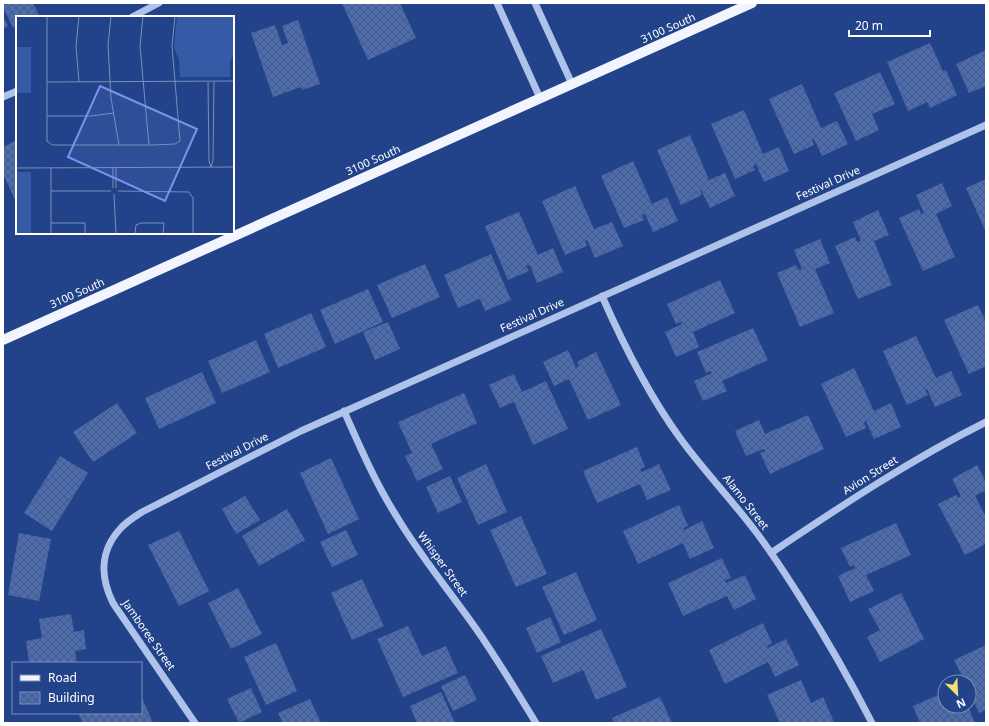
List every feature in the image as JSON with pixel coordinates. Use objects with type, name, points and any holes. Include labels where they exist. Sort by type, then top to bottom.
[{"type":"main road","name":"3100 South","points":[[3,340],[752,3]]},
{"type":"street","points":[[134,16],[159,3]]},
{"type":"street","points":[[497,3],[540,98]]},
{"type":"street","points":[[535,3],[572,84]]},
{"type":"street","points":[[3,97],[16,91]]},
{"type":"street","name":"Festival Drive","points":[[107,553],[112,539],[121,528],[142,512],[300,431],[986,125]]},
{"type":"street","name":"Alamo Street","points":[[602,296],[628,354],[658,407],[681,440],[757,532],[835,654],[860,698],[872,723]]},
{"type":"street","name":"Whisper Street","points":[[344,411],[376,479],[396,517],[473,624],[536,723]]},
{"type":"street","name":"Avion Street","points":[[770,553],[879,481],[952,439],[986,422]]},
{"type":"street","name":"Jamboree Street","points":[[107,553],[103,573],[108,594],[195,723]]},
{"type":"building","points":[[3,3],[33,3],[39,15],[16,16],[16,26],[13,28],[3,9]]},
{"type":"building","points":[[342,3],[400,3],[416,38],[368,60]]},
{"type":"building","points":[[3,16],[8,26],[3,29]]},
{"type":"building","points":[[298,20],[320,84],[302,90],[301,87],[273,97],[251,33],[275,25],[282,45],[288,43],[282,26]]},
{"type":"building","points":[[930,43],[943,71],[946,70],[957,95],[930,108],[927,102],[908,111],[887,62]]},
{"type":"building","points":[[986,50],[986,86],[969,93],[956,64]]},
{"type":"building","points":[[880,72],[895,104],[872,114],[879,130],[856,141],[834,93]]},
{"type":"building","points":[[802,84],[821,128],[837,121],[848,144],[822,156],[814,139],[812,140],[814,145],[794,154],[769,99]]},
{"type":"building","points":[[744,110],[763,154],[779,147],[789,171],[764,182],[756,164],[753,166],[755,170],[735,179],[711,124]]},
{"type":"building","points":[[690,135],[709,180],[725,173],[735,196],[710,208],[701,190],[702,195],[681,205],[657,150]]},
{"type":"building","points":[[16,140],[16,202],[3,174],[3,147]]},
{"type":"building","points":[[633,161],[652,204],[667,197],[678,221],[653,232],[645,214],[642,215],[644,220],[624,228],[601,176]]},
{"type":"building","points":[[986,179],[986,232],[966,188]]},
{"type":"building","points":[[942,183],[952,206],[936,214],[955,257],[923,271],[899,218],[919,209],[921,214],[924,213],[916,195]]},
{"type":"building","points":[[575,186],[594,229],[612,222],[623,246],[595,258],[587,240],[585,241],[587,246],[565,255],[542,201]]},
{"type":"building","points":[[878,210],[889,235],[874,241],[892,285],[858,299],[835,246],[855,237],[857,242],[861,241],[853,222]]},
{"type":"building","points":[[519,212],[538,255],[553,248],[563,272],[537,283],[530,265],[526,266],[529,271],[508,280],[485,226]]},
{"type":"building","points":[[820,239],[830,263],[815,269],[834,313],[800,327],[777,273],[796,265],[799,270],[802,269],[794,250]]},
{"type":"building","points":[[491,254],[511,300],[485,311],[480,299],[458,308],[444,275]]},
{"type":"building","points":[[425,264],[440,297],[392,318],[377,285]]},
{"type":"building","points":[[720,280],[735,313],[693,332],[699,347],[676,357],[665,332],[682,324],[681,322],[676,324],[667,304]]},
{"type":"building","points":[[368,289],[383,322],[335,344],[320,310]]},
{"type":"building","points":[[978,305],[986,322],[986,366],[969,374],[944,320]]},
{"type":"building","points":[[311,313],[326,347],[278,368],[264,334]]},
{"type":"building","points":[[388,322],[400,349],[375,360],[363,332]]},
{"type":"building","points":[[753,328],[768,360],[722,381],[727,391],[703,401],[694,381],[712,373],[711,371],[706,373],[697,352]]},
{"type":"building","points":[[916,336],[936,378],[951,371],[962,395],[935,407],[927,389],[925,390],[928,395],[907,405],[883,351]]},
{"type":"building","points":[[256,340],[270,372],[222,393],[208,361]]},
{"type":"building","points":[[568,350],[576,368],[579,366],[577,362],[596,352],[621,405],[588,420],[569,379],[554,386],[543,362]]},
{"type":"building","points":[[854,368],[874,411],[891,403],[901,427],[874,439],[866,421],[864,422],[866,428],[846,437],[821,384]]},
{"type":"building","points":[[202,372],[216,403],[159,429],[145,398]]},
{"type":"building","points":[[514,374],[522,392],[546,381],[568,429],[533,445],[514,402],[500,408],[489,385]]},
{"type":"building","points":[[464,393],[477,423],[431,444],[443,469],[417,481],[405,456],[412,453],[398,422]]},
{"type":"building","points":[[117,403],[137,433],[93,462],[73,432]]},
{"type":"building","points":[[808,415],[824,449],[770,474],[760,453],[765,451],[764,449],[746,456],[735,431],[759,420],[765,434]]},
{"type":"building","points":[[637,447],[645,467],[640,469],[642,472],[659,464],[671,490],[647,500],[640,484],[597,503],[583,471]]},
{"type":"building","points":[[60,456],[88,473],[52,531],[24,513]]},
{"type":"building","points":[[331,458],[359,519],[328,534],[300,473]]},
{"type":"building","points":[[486,464],[507,512],[478,525],[457,478]]},
{"type":"building","points":[[977,465],[986,482],[986,490],[975,496],[986,517],[986,544],[965,555],[938,504],[956,495],[958,498],[961,496],[952,479]]},
{"type":"building","points":[[450,476],[462,502],[438,513],[426,487]]},
{"type":"building","points":[[245,496],[260,520],[236,534],[222,509]]},
{"type":"building","points":[[679,505],[688,526],[683,528],[684,530],[702,521],[714,548],[690,559],[683,543],[638,564],[623,531]]},
{"type":"building","points":[[287,509],[305,540],[259,566],[242,536]]},
{"type":"building","points":[[521,516],[547,574],[516,587],[490,530]]},
{"type":"building","points":[[896,523],[911,555],[866,575],[874,591],[850,602],[838,576],[855,568],[854,565],[850,567],[841,548]]},
{"type":"building","points":[[346,530],[358,555],[332,567],[320,542]]},
{"type":"building","points":[[179,531],[209,591],[179,606],[148,545]]},
{"type":"building","points":[[19,533],[51,539],[39,601],[8,595]]},
{"type":"building","points":[[722,558],[731,578],[725,580],[726,583],[745,575],[756,599],[734,610],[727,596],[683,616],[668,583]]},
{"type":"building","points":[[576,572],[597,620],[564,635],[542,587]]},
{"type":"building","points":[[362,579],[384,626],[352,640],[331,593]]},
{"type":"building","points":[[238,588],[262,634],[231,649],[208,603]]},
{"type":"building","points":[[901,593],[924,639],[880,662],[867,637],[880,630],[868,609]]},
{"type":"building","points":[[71,614],[74,632],[84,630],[86,649],[75,651],[77,662],[29,662],[26,641],[42,638],[39,619]]},
{"type":"building","points":[[550,617],[561,642],[537,653],[526,628]]},
{"type":"building","points":[[763,623],[772,643],[767,646],[768,648],[786,639],[799,665],[775,677],[768,662],[725,684],[709,650]]},
{"type":"building","points":[[408,626],[422,656],[446,646],[458,673],[403,697],[377,639]]},
{"type":"building","points":[[601,629],[627,687],[596,700],[583,670],[553,683],[541,656]]},
{"type":"building","points":[[276,643],[297,691],[266,705],[244,657]]},
{"type":"building","points":[[986,645],[986,710],[979,713],[977,709],[977,674],[961,674],[954,660]]},
{"type":"building","points":[[465,675],[477,700],[453,711],[441,686]]},
{"type":"building","points":[[801,680],[811,703],[823,697],[834,722],[780,723],[767,695]]},
{"type":"building","points":[[251,688],[262,712],[239,723],[227,699]]},
{"type":"building","points":[[441,692],[455,723],[417,723],[410,706]]},
{"type":"building","points":[[937,696],[937,714],[971,714],[975,723],[920,723],[913,706]]},
{"type":"building","points":[[660,697],[672,723],[614,723],[612,718]]},
{"type":"building","points":[[310,699],[321,723],[283,723],[278,713]]},
{"type":"building","points":[[142,700],[153,723],[83,723],[78,714],[142,714]]}]
